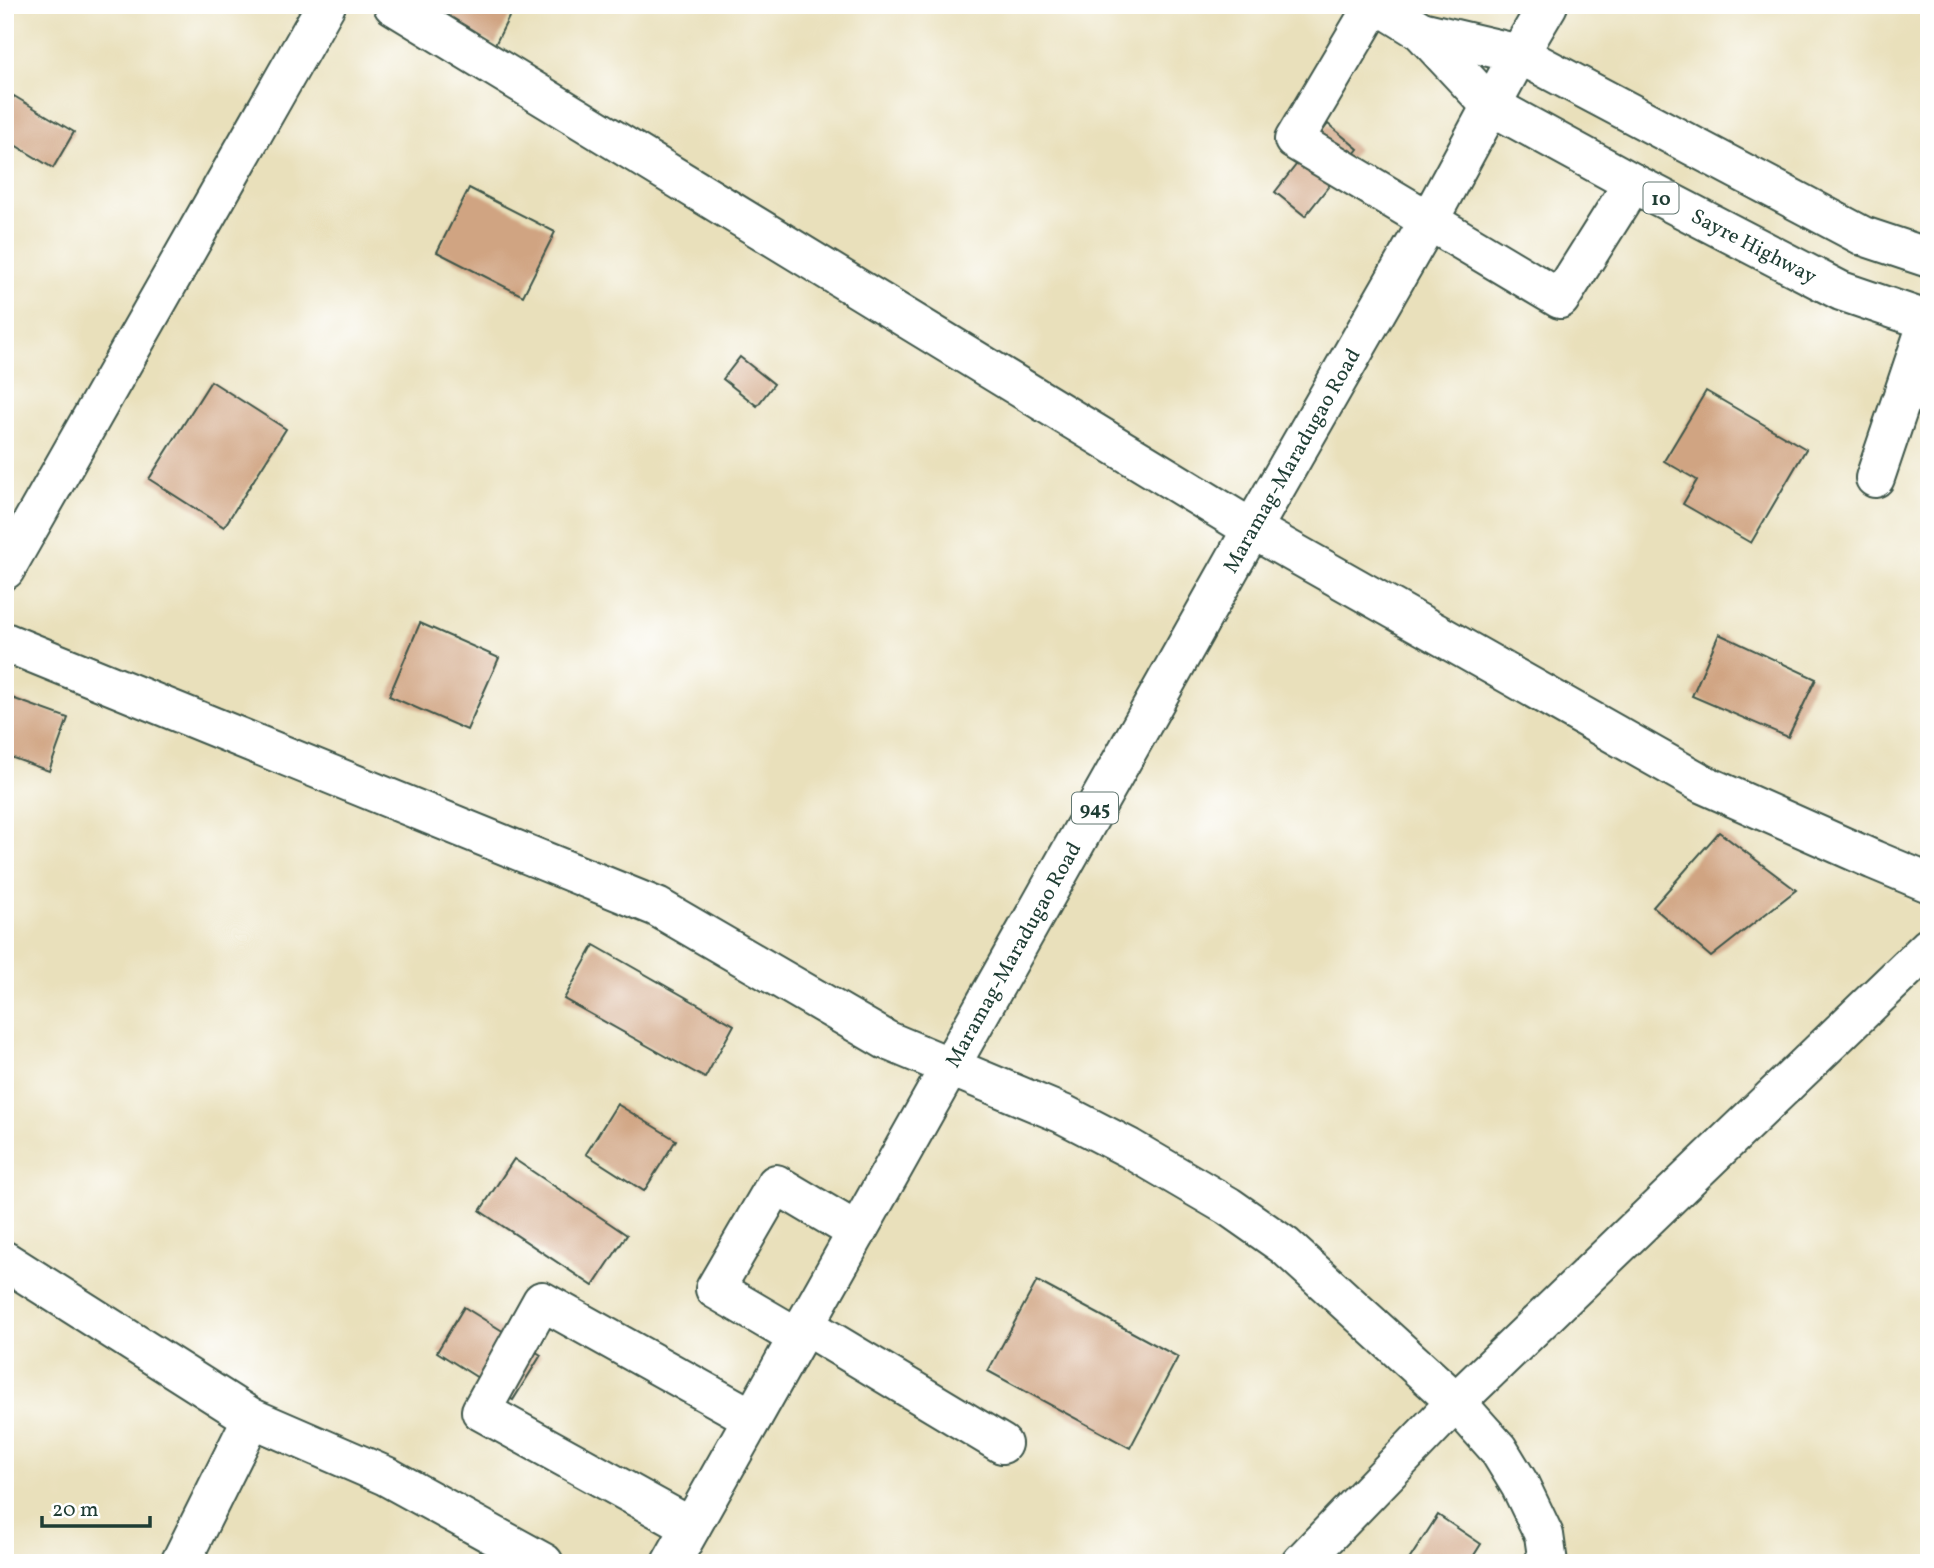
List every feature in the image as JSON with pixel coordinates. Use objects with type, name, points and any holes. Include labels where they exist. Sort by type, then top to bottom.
[{"type":"main road","points":[[5,570],[326,5]]},
{"type":"main road","points":[[393,5],[1252,529],[1703,784],[1929,883]]},
{"type":"main road","points":[[1376,5],[1294,141],[1559,299],[1633,183]]},
{"type":"main road","name":"Sayre Highway","points":[[1376,5],[1421,31],[1519,54],[1863,236],[1929,258]]},
{"type":"main road","name":"Maramag-Maradugao Road","points":[[671,1563],[1548,5]]},
{"type":"main road","name":"Sayre Highway","points":[[1421,31],[1490,105],[1841,291],[1928,321]]},
{"type":"main road","points":[[1875,478],[1916,401],[1928,321]]},
{"type":"main road","points":[[5,642],[657,907],[886,1040],[1063,1114],[1129,1147],[1228,1206],[1285,1246],[1455,1402],[1498,1449],[1544,1535],[1548,1563]]},
{"type":"main road","points":[[1301,1563],[1455,1402],[1929,947]]},
{"type":"main road","points":[[857,1232],[776,1184],[715,1289],[801,1331],[1002,1444]]},
{"type":"main road","points":[[5,1261],[252,1419],[386,1476],[544,1563]]},
{"type":"main road","points":[[691,1527],[481,1411],[542,1301],[752,1419]]},
{"type":"main road","points":[[180,1563],[252,1419]]},
{"type":"building","points":[[446,5],[515,5],[495,45],[441,16]]},
{"type":"building","points":[[14,96],[74,132],[53,168],[5,139],[5,112]]},
{"type":"building","points":[[1328,124],[1358,149],[1305,216],[1275,192]]},
{"type":"building","points":[[469,188],[555,232],[523,296],[437,252]]},
{"type":"building","points":[[740,357],[774,384],[757,406],[723,379]]},
{"type":"building","points":[[211,381],[286,429],[224,527],[149,479]]},
{"type":"building","points":[[1706,391],[1806,449],[1751,543],[1683,504],[1697,480],[1664,461]]},
{"type":"building","points":[[420,623],[499,658],[467,730],[389,696]]},
{"type":"building","points":[[1719,634],[1816,679],[1788,737],[1692,696]]},
{"type":"building","points":[[12,698],[68,718],[49,771],[5,755],[5,716]]},
{"type":"building","points":[[1719,832],[1796,890],[1711,957],[1653,907]]},
{"type":"building","points":[[594,945],[734,1025],[705,1078],[564,999]]},
{"type":"building","points":[[617,1104],[676,1140],[644,1191],[586,1154]]},
{"type":"building","points":[[514,1159],[627,1235],[593,1286],[480,1211]]},
{"type":"building","points":[[1037,1281],[1178,1357],[1130,1448],[988,1371]]},
{"type":"building","points":[[464,1307],[541,1355],[513,1400],[437,1352]]},
{"type":"building","points":[[1438,1515],[1481,1544],[1469,1563],[1407,1563]]}]
